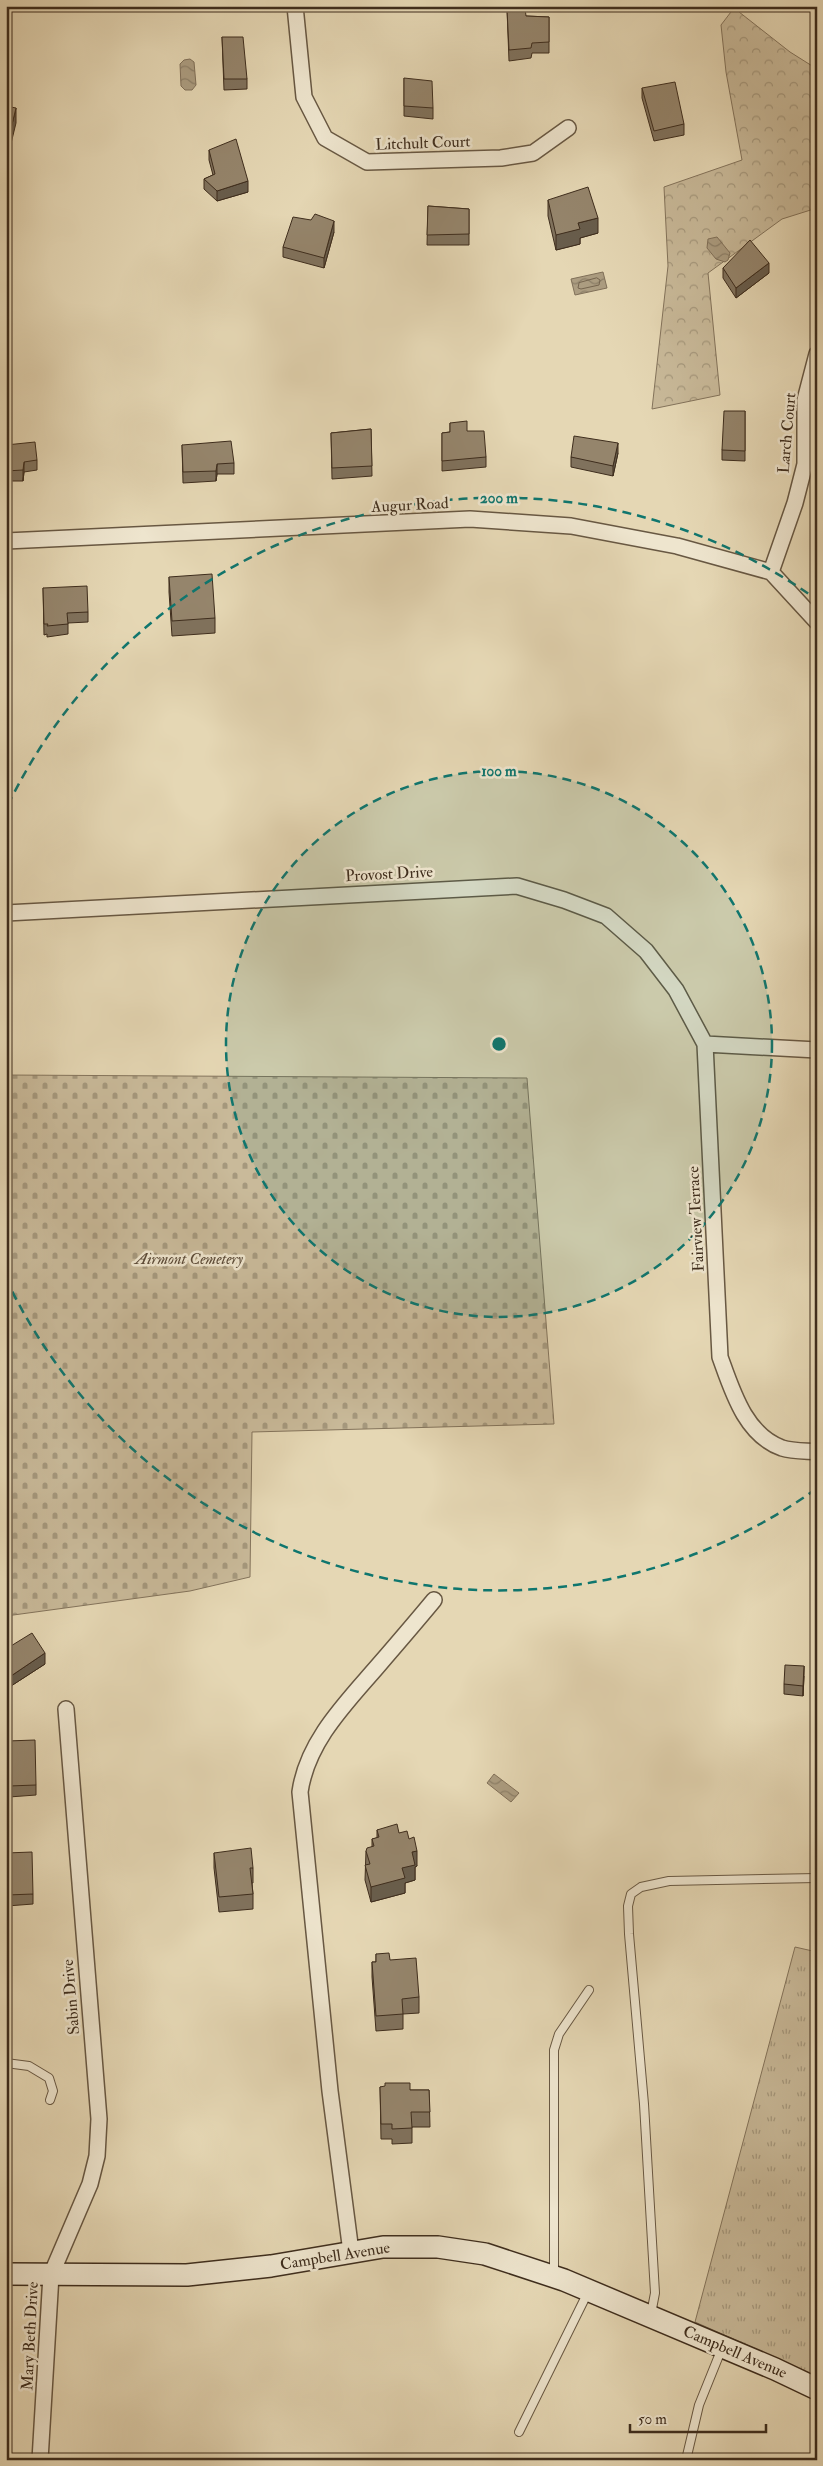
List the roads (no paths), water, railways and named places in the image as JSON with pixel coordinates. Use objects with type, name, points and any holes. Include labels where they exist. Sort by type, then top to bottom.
[{"type":"street","name":"Litchult Court","points":[[295,6],[304,97],[325,138],[367,162],[501,158],[533,153],[568,128]]},
{"type":"street","name":"Larch Court","points":[[771,572],[795,503],[805,464],[805,400],[817,354]]},
{"type":"street","name":"Augur Road","points":[[6,541],[470,519],[571,526],[677,546],[771,572]]},
{"type":"street","points":[[771,572],[817,622]]},
{"type":"street","name":"Provost Drive","points":[[6,913],[517,886],[564,900],[606,916],[646,951],[676,990],[705,1044]]},
{"type":"street","points":[[705,1044],[817,1050]]},
{"type":"street","name":"Fairview Terrace","points":[[705,1044],[720,1357],[734,1396],[758,1434],[782,1448],[817,1452]]},
{"type":"street","points":[[351,2252],[330,2091],[301,1786],[309,1757],[320,1737],[362,1682],[434,1600]]},
{"type":"street","name":"Sabin Drive","points":[[51,2275],[90,2184],[97,2156],[99,2119],[66,1709]]},
{"type":"street","name":"Campbell Avenue","points":[[6,2274],[187,2275],[271,2266],[383,2247],[438,2247],[485,2254],[553,2276],[651,2316],[817,2389]]},
{"type":"street","name":"Mary Beth Drive","points":[[40,2460],[51,2275]]},
{"type":"lane","points":[[651,2316],[654,2293],[644,2104],[629,1934],[628,1906],[631,1894],[641,1887],[669,1881],[817,1878]]},
{"type":"lane","points":[[553,2276],[555,2254],[554,2050],[559,2034],[588,1990]]},
{"type":"lane","points":[[6,2063],[29,2066],[49,2078],[53,2091],[50,2100]]},
{"type":"lane","points":[[519,2432],[588,2290]]},
{"type":"lane","points":[[686,2460],[699,2405],[723,2347]]},
{"type":"water","points":[[190,59],[194,62],[196,85],[192,90],[185,90],[181,86],[180,64],[184,60]]},
{"type":"water","points":[[717,237],[730,253],[728,260],[725,262],[716,259],[707,248],[708,239]]},
{"type":"water","points":[[603,272],[607,288],[575,295],[571,279]]},
{"type":"water","points":[[494,1774],[519,1793],[511,1802],[487,1783]]},
{"type":"park label","name":"Airmont Cemetery","points":[[189,1259]]}]
